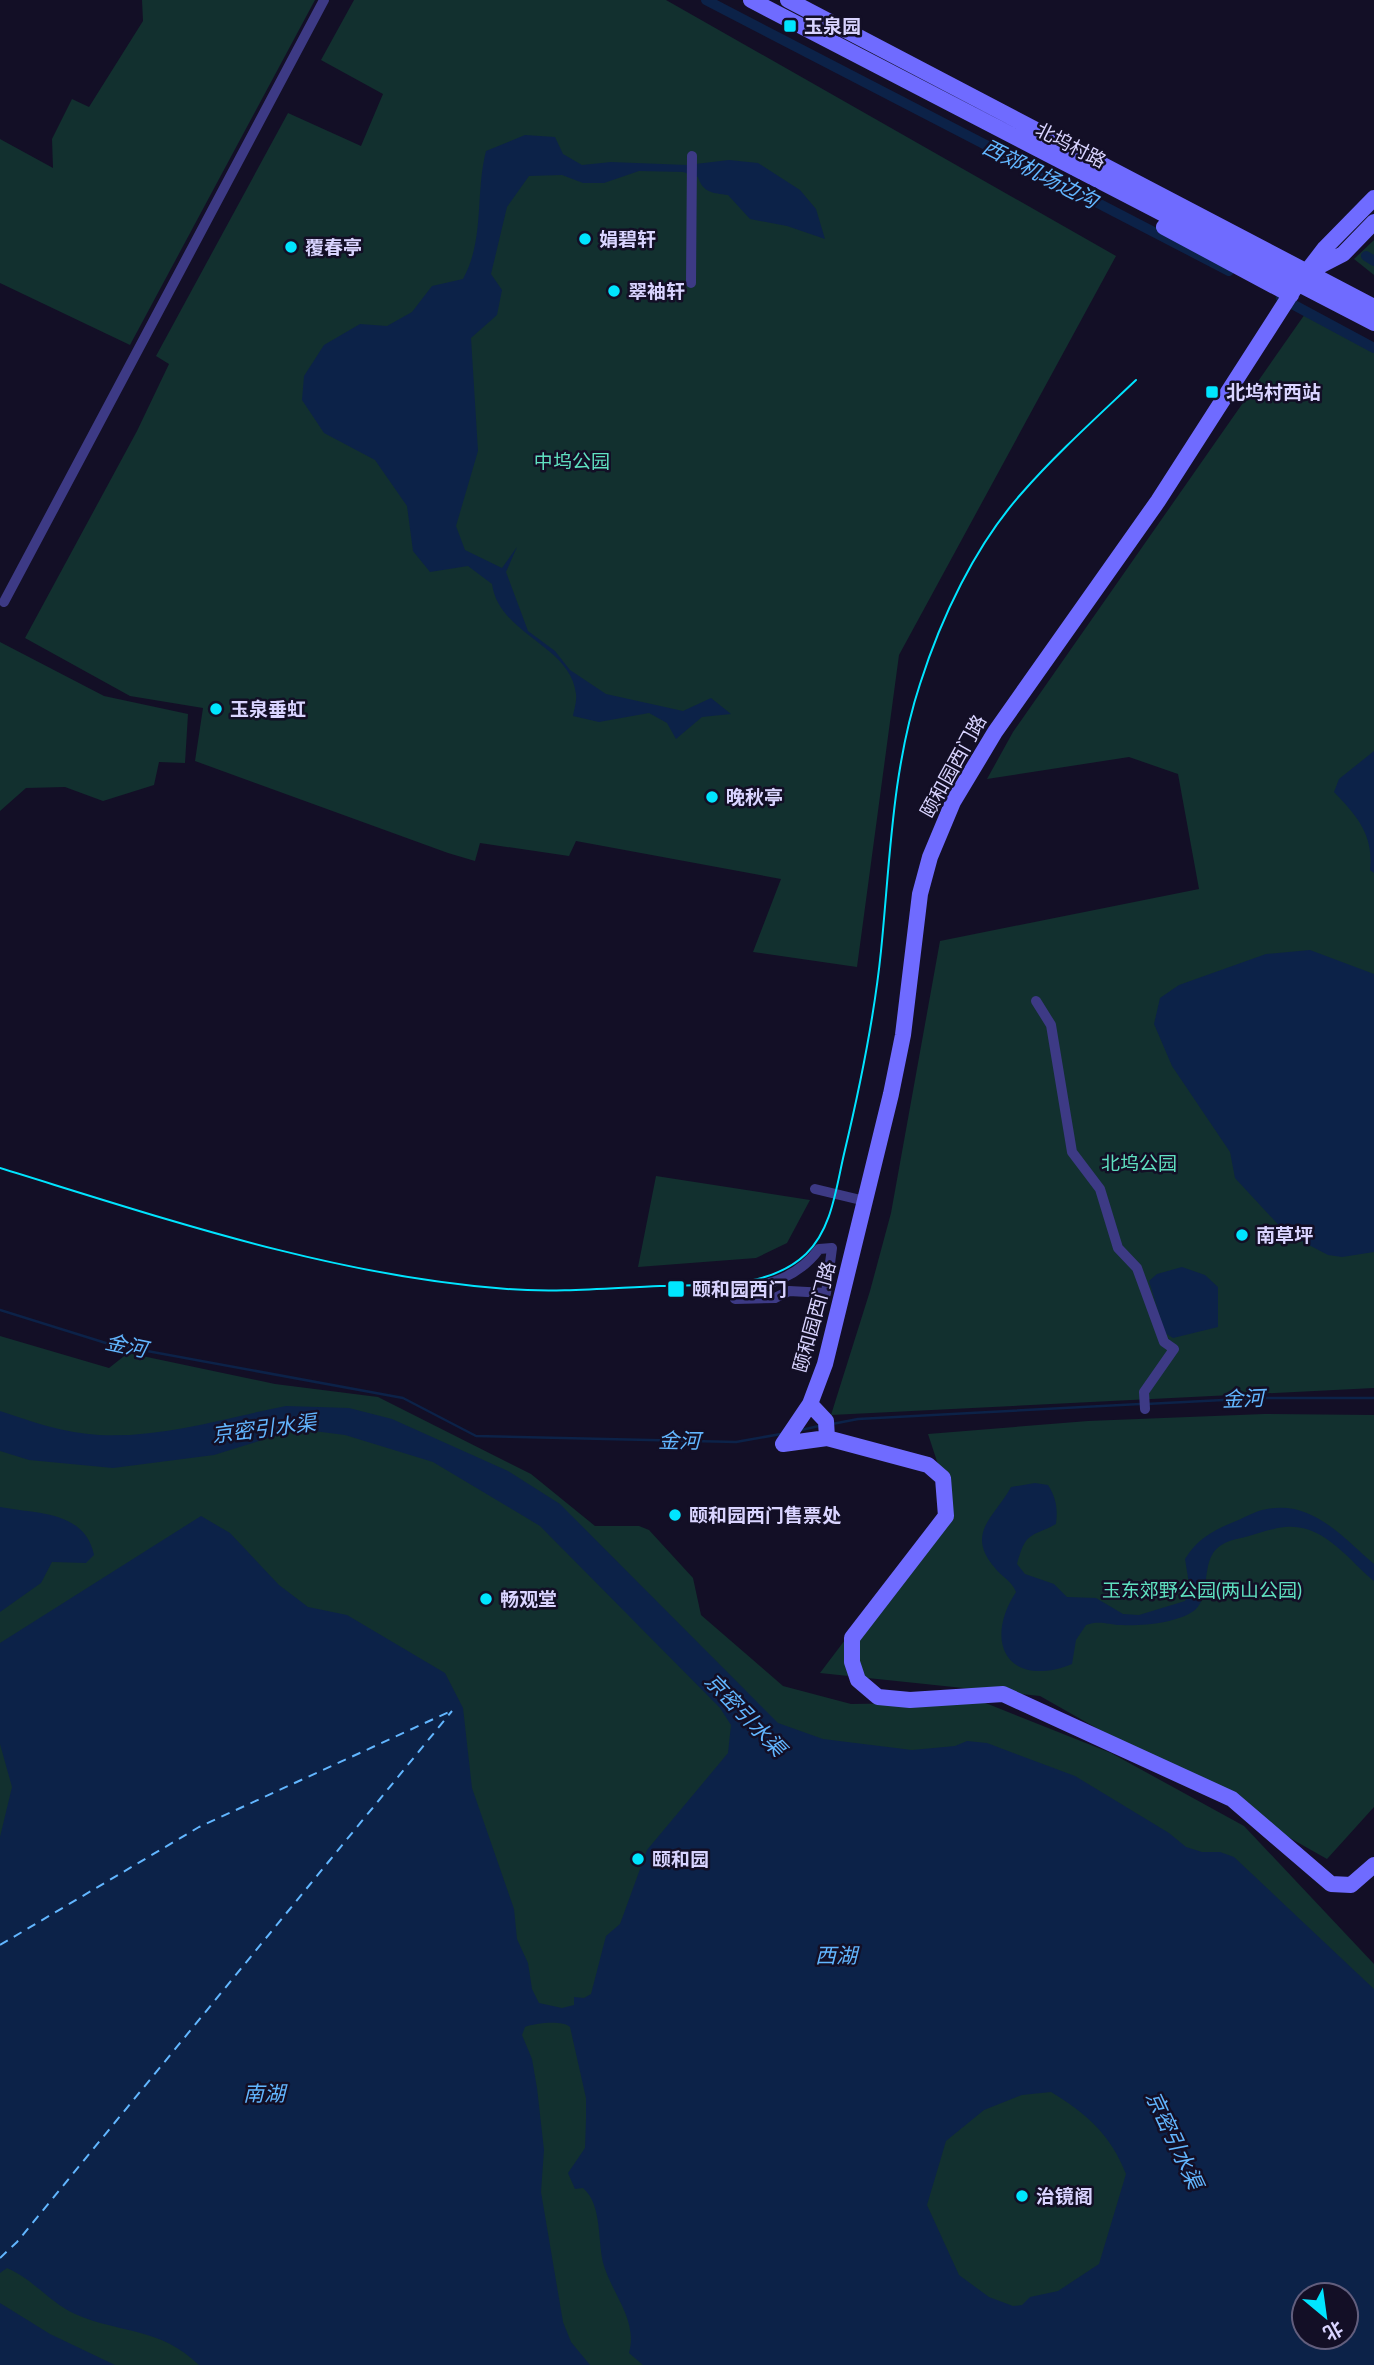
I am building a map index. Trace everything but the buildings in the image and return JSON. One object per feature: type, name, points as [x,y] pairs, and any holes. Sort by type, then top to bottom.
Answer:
[{"type":"street","points":[[4,602],[324,0]]},
{"type":"street","name":"北坞村路","points":[[751,0],[1299,283]]},
{"type":"street","name":"北坞村路","points":[[788,0],[1374,323]]},
{"type":"street","points":[[691,283],[692,156]]},
{"type":"street","name":"颐和园西门路","points":[[827,1429],[783,1444],[810,1404],[825,1364],[902,1035],[920,894],[930,858],[953,802],[995,732],[1151,512],[1299,283],[1325,248],[1374,198]]},
{"type":"street","name":"北坞村路","points":[[1144,205],[1156,223],[1299,283],[1374,307]]},
{"type":"street","points":[[1299,283],[1343,254],[1374,222]]},
{"type":"street","points":[[1036,1001],[1051,1025],[1072,1152],[1100,1189],[1118,1248],[1138,1268],[1164,1342],[1174,1349],[1144,1392],[1145,1405]]},
{"type":"street","points":[[815,1189],[865,1201]]},
{"type":"street","points":[[832,1248],[826,1293],[789,1291],[775,1298],[735,1299],[737,1288],[755,1287],[782,1278],[804,1266],[819,1249],[832,1248]]},
{"type":"street","points":[[810,1404],[827,1429],[928,1465],[943,1478],[946,1516],[852,1638],[852,1662],[858,1680],[878,1697],[910,1700],[1003,1694],[1232,1799],[1331,1884],[1351,1885],[1374,1865]]},
{"type":"green space","points":[[142,0],[315,0],[130,345],[0,283],[0,139],[53,168],[52,139],[72,99],[89,107],[143,21]]},
{"type":"green space","name":"中坞公园","points":[[354,0],[666,0],[1116,256],[899,655],[857,967],[753,952],[781,879],[576,841],[569,856],[480,843],[475,861],[448,853],[195,761],[203,708],[130,696],[25,638],[137,431],[169,364],[156,356],[288,113],[361,146],[383,94],[321,60]]},
{"type":"green space","points":[[1374,240],[1374,275],[1354,259]]},
{"type":"green space","name":"北坞公园","points":[[1305,314],[1374,353],[1374,1388],[831,1415],[891,1213],[940,941],[1199,889],[1178,774],[1129,757],[987,779],[1013,732]]},
{"type":"green space","points":[[0,642],[104,696],[188,714],[185,763],[159,762],[154,785],[103,801],[65,787],[26,788],[0,811]]},
{"type":"green space","points":[[656,1176],[810,1200],[787,1243],[756,1258],[638,1267]]},
{"type":"green space","name":"颐和园","points":[[0,1336],[109,1368],[128,1353],[275,1384],[378,1397],[531,1474],[595,1526],[639,1526],[649,1530],[693,1578],[701,1615],[783,1686],[851,1704],[983,1702],[1111,1753],[1244,1826],[1374,1964],[1374,2365],[0,2365]]},
{"type":"green space","name":"玉东郊野公园(两山公园)","points":[[1264,1414],[1374,1415],[1374,1807],[1327,1859],[1040,1696],[820,1673],[950,1501],[928,1434],[1088,1421]]},
{"type":"water","points":[[525,135],[555,137],[563,154],[582,165],[611,162],[687,165],[729,160],[758,163],[800,190],[816,209],[825,239],[787,226],[750,219],[728,195],[709,191],[698,177],[683,172],[639,171],[604,183],[583,183],[562,175],[529,176],[507,207],[491,274],[502,290],[497,315],[471,338],[478,451],[456,526],[465,550],[502,568],[517,547],[506,572],[528,631],[555,651],[570,670],[606,694],[683,711],[711,698],[731,714],[702,717],[676,739],[667,723],[649,713],[599,722],[573,716],[576,694],[571,677],[562,663],[507,616],[497,601],[492,584],[468,566],[430,572],[413,551],[407,506],[375,460],[324,433],[302,400],[304,376],[324,345],[360,324],[387,326],[412,312],[432,286],[463,279],[470,264],[477,232],[486,151]]},
{"type":"water","points":[[1374,751],[1374,873],[1370,870],[1369,846],[1362,827],[1334,792],[1339,779]]},
{"type":"water","points":[[1310,950],[1374,974],[1374,1252],[1342,1257],[1328,1255],[1286,1233],[1235,1178],[1230,1152],[1172,1066],[1154,1024],[1160,998],[1179,985],[1266,954]]},
{"type":"water","points":[[1182,1267],[1205,1275],[1218,1287],[1218,1327],[1173,1338],[1165,1333],[1149,1281],[1157,1274]]},
{"type":"water","name":"颐和园","points":[[286,1406],[349,1408],[392,1419],[508,1471],[560,1504],[778,1723],[823,1739],[912,1750],[955,1746],[967,1741],[987,1743],[1075,1776],[1169,1833],[1186,1847],[1234,1857],[1374,1989],[1374,2365],[643,2365],[629,2353],[630,2330],[604,2266],[594,2204],[583,2188],[575,2189],[568,2173],[585,2148],[586,2098],[570,2027],[555,2023],[525,2027],[522,2035],[532,2059],[537,2088],[544,2150],[541,2192],[563,2322],[571,2342],[590,2365],[199,2365],[170,2344],[155,2337],[75,2314],[7,2268],[0,2273],[0,1837],[12,1787],[0,1744],[0,1643],[201,1516],[230,1533],[279,1585],[308,1607],[347,1615],[445,1673],[463,1708],[472,1788],[514,1909],[517,1939],[528,1963],[532,1989],[539,2003],[562,2008],[574,2005],[574,1997],[584,1998],[591,1994],[606,1936],[620,1924],[647,1850],[728,1753],[731,1725],[720,1708],[540,1526],[433,1462],[345,1435],[298,1429],[214,1455],[113,1468],[29,1460],[0,1451],[0,1411],[36,1423],[99,1435],[146,1433]],"holes":[[[1051,2092],[1075,2108],[1105,2136],[1126,2174],[1099,2264],[1058,2291],[1030,2297],[1022,2305],[1013,2306],[989,2297],[959,2275],[927,2205],[946,2141],[984,2110],[1022,2095]]]},
{"type":"water","points":[[1035,1483],[1048,1485],[1051,1490],[1056,1503],[1056,1524],[1026,1541],[1017,1564],[1025,1574],[1054,1584],[1067,1597],[1096,1598],[1123,1614],[1139,1615],[1185,1601],[1190,1590],[1185,1559],[1195,1545],[1221,1528],[1267,1509],[1299,1510],[1326,1523],[1374,1564],[1374,1581],[1334,1545],[1312,1531],[1299,1527],[1272,1529],[1228,1542],[1215,1550],[1209,1561],[1202,1599],[1195,1610],[1170,1621],[1150,1624],[1086,1625],[1076,1640],[1072,1664],[1050,1670],[1032,1671],[1018,1666],[1008,1657],[1002,1644],[1006,1611],[1016,1592],[986,1556],[982,1535],[1011,1487]]},
{"type":"water","points":[[0,1507],[43,1513],[70,1522],[89,1540],[94,1555],[86,1563],[52,1562],[41,1583],[0,1612]]},
{"type":"water","points":[[0,2303],[50,2334],[115,2365],[0,2365]]},
{"type":"waterway","name":"西郊机场边沟","points":[[706,0],[1229,271]]},
{"type":"waterway","points":[[1366,256],[1374,261]]},
{"type":"waterway","name":"西郊机场边沟","points":[[1281,298],[1374,348]]},
{"type":"waterway","name":"金河","points":[[0,1310],[109,1344],[403,1398],[476,1436],[736,1442],[781,1434]]},
{"type":"waterway","name":"金河","points":[[1146,1404],[1262,1398],[1374,1398]]},
{"type":"waterway","name":"金河","points":[[832,1424],[858,1419],[1140,1404]]},
{"type":"waterway","name":"金河","points":[[801,1430],[819,1426]]},
{"type":"ferry route","points":[[0,1945],[199,1827],[451,1711]]},
{"type":"ferry route","points":[[0,2258],[17,2242],[452,1711]]},
{"type":"tram line","points":[[0,1168],[250,1243],[378,1272],[442,1282],[545,1291],[718,1284],[756,1279],[791,1266],[806,1254],[822,1233],[835,1194],[875,1002],[893,816],[903,749],[920,684],[938,634],[974,560],[1004,514],[1048,465],[1136,380]]},
{"type":"place","name":"玉泉园","points":[[790,26]]},
{"type":"place","name":"娟碧轩","points":[[585,239]]},
{"type":"place","name":"覆春亭","points":[[291,247]]},
{"type":"place","name":"翠袖轩","points":[[614,291]]},
{"type":"place","name":"北坞村西站","points":[[1212,392]]},
{"type":"place","name":"玉泉垂虹","points":[[216,709]]},
{"type":"place","name":"晚秋亭","points":[[712,797]]},
{"type":"place","name":"南草坪","points":[[1242,1235]]},
{"type":"place","name":"颐和园西门","points":[[676,1289]]},
{"type":"place","name":"颐和园西门售票处","points":[[675,1515]]},
{"type":"place","name":"畅观堂","points":[[486,1599]]},
{"type":"place","name":"颐和园","points":[[638,1859]]},
{"type":"place","name":"治镜阁","points":[[1022,2196]]},
{"type":"water label","name":"京密引水渠","points":[[264,1429]]},
{"type":"water label","name":"京密引水渠","points":[[745,1715]]},
{"type":"water label","name":"西湖","points":[[836,1956]]},
{"type":"water label","name":"南湖","points":[[264,2094]]},
{"type":"water label","name":"京密引水渠","points":[[1174,2140]]}]
